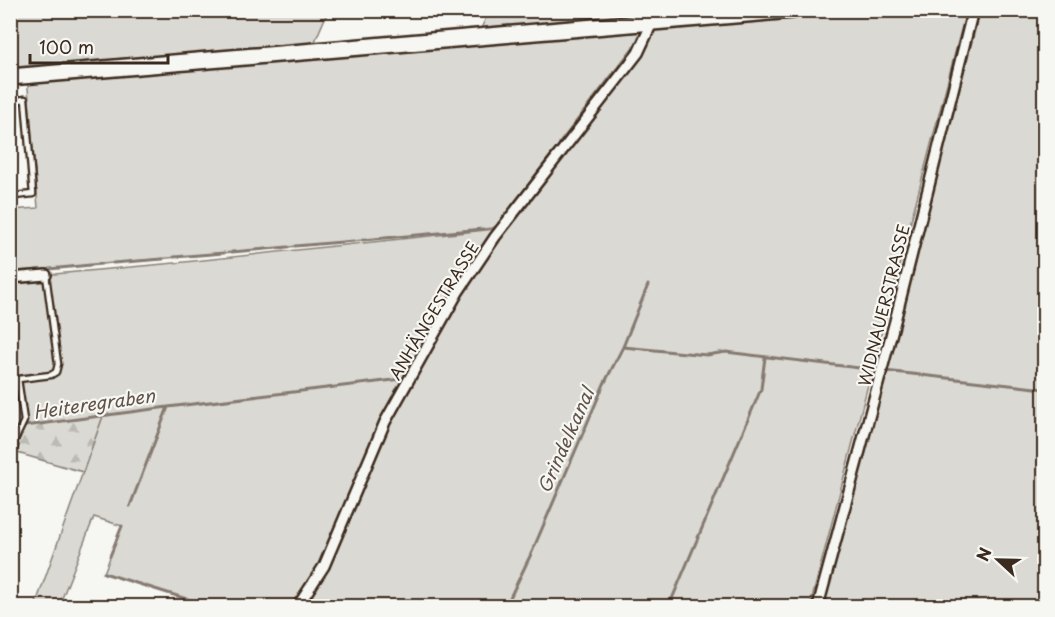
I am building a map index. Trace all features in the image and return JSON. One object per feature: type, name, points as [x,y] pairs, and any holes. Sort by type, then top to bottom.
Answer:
[{"type":"main road","points":[[10,77],[793,10]]},
{"type":"street","name":"WIDNAUERSTRASSE","points":[[818,606],[892,332],[973,10]]},
{"type":"street","name":"ANHÄNGESTRASSE","points":[[298,606],[324,566],[385,422],[458,292],[495,237],[638,53],[652,23]]},
{"type":"street","points":[[10,278],[46,275]]},
{"type":"lane","points":[[10,101],[25,99],[33,194],[14,196]]},
{"type":"lane","points":[[10,380],[51,375],[56,372],[58,364],[46,275]]},
{"type":"lane","points":[[10,466],[14,457],[12,443],[24,421],[18,379]]},
{"type":"green space","points":[[11,11],[328,11],[313,46],[11,76]]},
{"type":"green space","points":[[489,11],[738,11],[480,31]]},
{"type":"green space","points":[[889,11],[966,11],[810,606],[209,606],[104,573],[122,526],[94,517],[59,606],[35,606],[103,416],[14,427],[11,434],[11,278],[505,228],[590,116],[585,111],[494,228],[15,272],[11,210],[38,208],[27,76],[197,69],[631,30]]},
{"type":"green space","points":[[980,11],[1044,11],[1044,606],[823,606]]},
{"type":"green space","points":[[103,416],[83,472],[14,452],[11,446],[10,437],[14,427]]},
{"type":"waterway","points":[[560,143],[637,43]]},
{"type":"waterway","points":[[494,228],[553,153]]},
{"type":"waterway","points":[[363,240],[483,229]]},
{"type":"waterway","points":[[295,246],[354,241]]},
{"type":"waterway","points":[[232,252],[288,247]]},
{"type":"waterway","points":[[174,257],[224,253]]},
{"type":"waterway","points":[[113,263],[163,259]]},
{"type":"waterway","points":[[49,269],[101,264]]},
{"type":"waterway","points":[[12,272],[40,270]]},
{"type":"waterway","name":"Grindelkanal","points":[[506,606],[532,552],[604,384],[623,347],[648,285]]},
{"type":"waterway","points":[[623,347],[707,355],[726,352],[876,370]]},
{"type":"waterway","points":[[669,606],[761,389],[765,357]]},
{"type":"waterway","points":[[885,371],[1044,389]]},
{"type":"waterway","points":[[168,407],[402,379]]},
{"type":"waterway","name":"Heiteregraben","points":[[25,426],[168,407],[130,506]]},
{"type":"waterway","name":"Heiteregraben","points":[[10,428],[21,427]]},
{"type":"waterway","points":[[110,556],[122,526]]},
{"type":"waterway","points":[[104,573],[209,606]]}]
